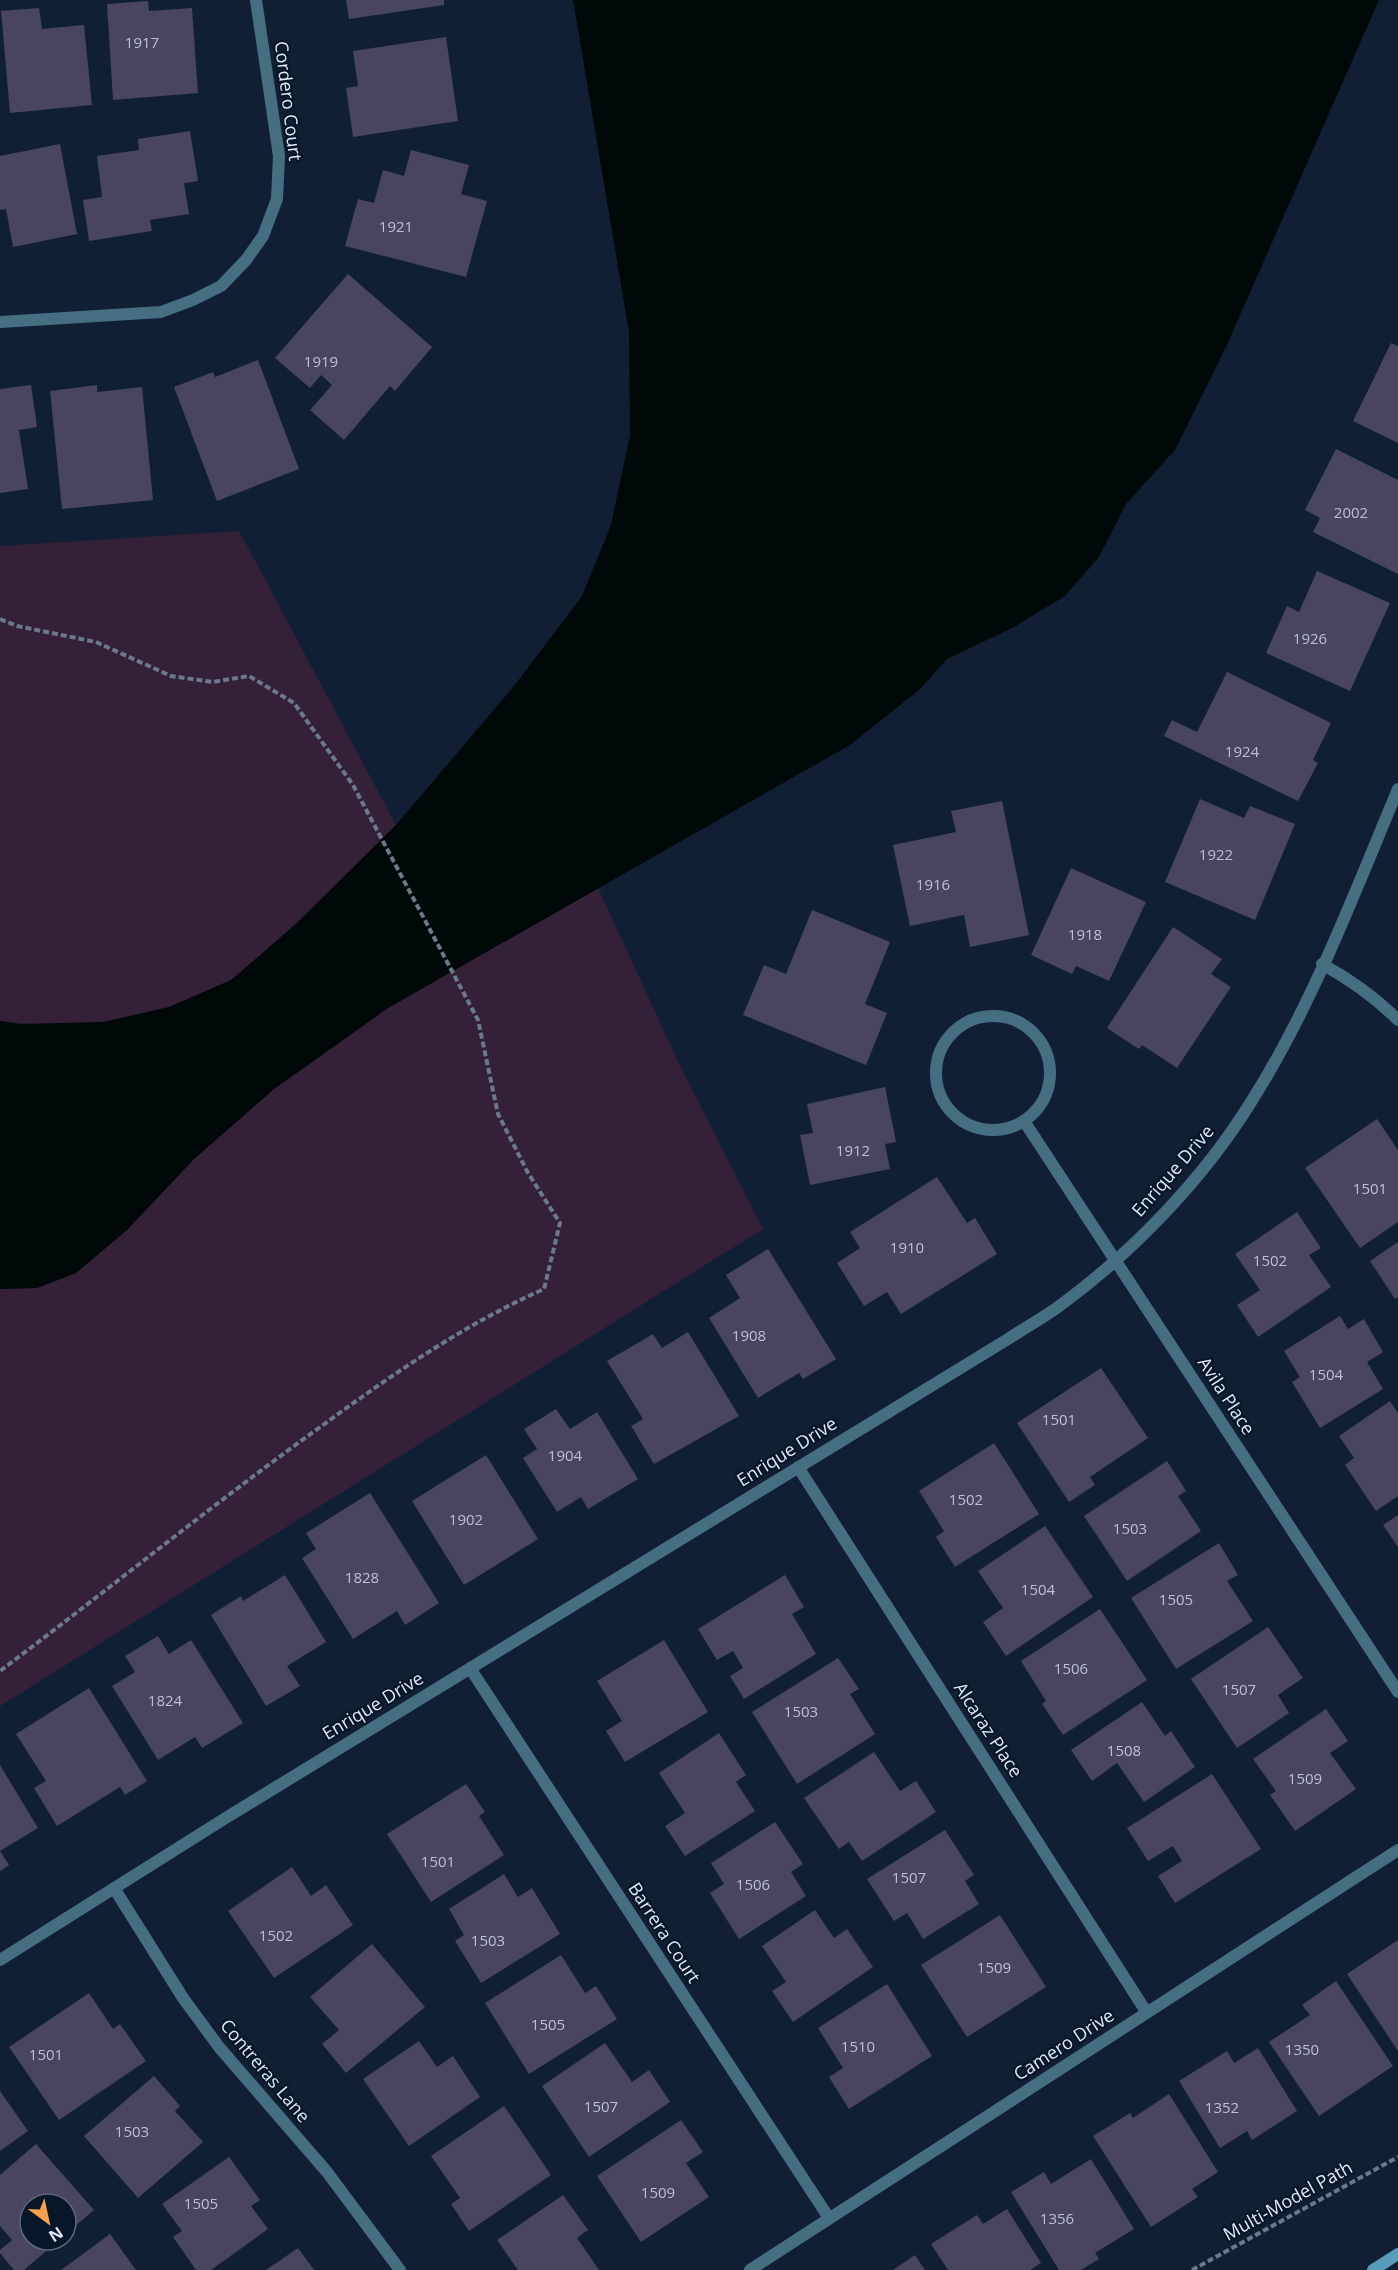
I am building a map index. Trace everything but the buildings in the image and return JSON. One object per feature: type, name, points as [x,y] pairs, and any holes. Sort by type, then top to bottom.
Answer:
[{"type":"main road","points":[[1373,2270],[1398,2254]]},
{"type":"street","name":"Cordero Court","points":[[0,322],[161,312],[221,286],[246,260],[263,236],[277,199],[279,156],[256,0]]},
{"type":"street","name":"Enrique Drive","points":[[0,1960],[1062,1304],[1164,1214],[1214,1155],[1251,1103],[1278,1055],[1322,964],[1398,789]]},
{"type":"street","points":[[1322,964],[1355,982],[1398,1020]]},
{"type":"street","points":[[996,1016],[1013,1019],[1029,1028],[1041,1041],[1048,1058],[1050,1076],[1047,1093],[1024,1121],[1006,1128],[986,1130],[968,1124],[952,1112],[941,1096],[936,1077],[938,1058],[946,1040],[960,1026],[978,1018],[996,1016]]},
{"type":"street","name":"Avila Place","points":[[1024,1121],[1398,1692]]},
{"type":"street","name":"Alcaraz Place","points":[[798,1467],[1147,2013]]},
{"type":"street","name":"Barrera Court","points":[[470,1668],[829,2218]]},
{"type":"street","name":"Camero Drive","points":[[750,2270],[1398,1850]]},
{"type":"street","name":"Contreras Lane","points":[[114,1888],[189,2006],[219,2047],[327,2172],[400,2270]]},
{"type":"path","points":[[0,619],[17,626],[96,642],[171,676],[213,682],[249,676],[294,703],[353,785],[478,1020],[498,1114],[528,1173],[560,1223],[544,1289],[500,1308],[371,1390],[278,1457],[0,1671]]},
{"type":"path","name":"Multi-Model Path","points":[[1192,2270],[1398,2157]]},
{"type":"shaded area","points":[[573,0],[1379,0],[1226,347],[1175,450],[1126,504],[1099,557],[1065,596],[1014,627],[947,659],[919,690],[850,745],[388,1008],[274,1089],[194,1159],[127,1230],[76,1273],[37,1288],[0,1289],[0,1021],[20,1024],[103,1022],[169,1007],[231,980],[295,925],[396,825],[514,686],[582,596],[611,525],[630,435],[629,332]]},
{"type":"shaded area","points":[[239,531],[396,825],[245,970],[230,981],[204,994],[148,1013],[88,1023],[58,1025],[0,1021],[0,546]]},
{"type":"shaded area","points":[[598,888],[681,1068],[763,1229],[0,1706],[0,1289],[37,1288],[76,1273],[127,1230],[194,1159],[274,1089],[388,1008]]}]
